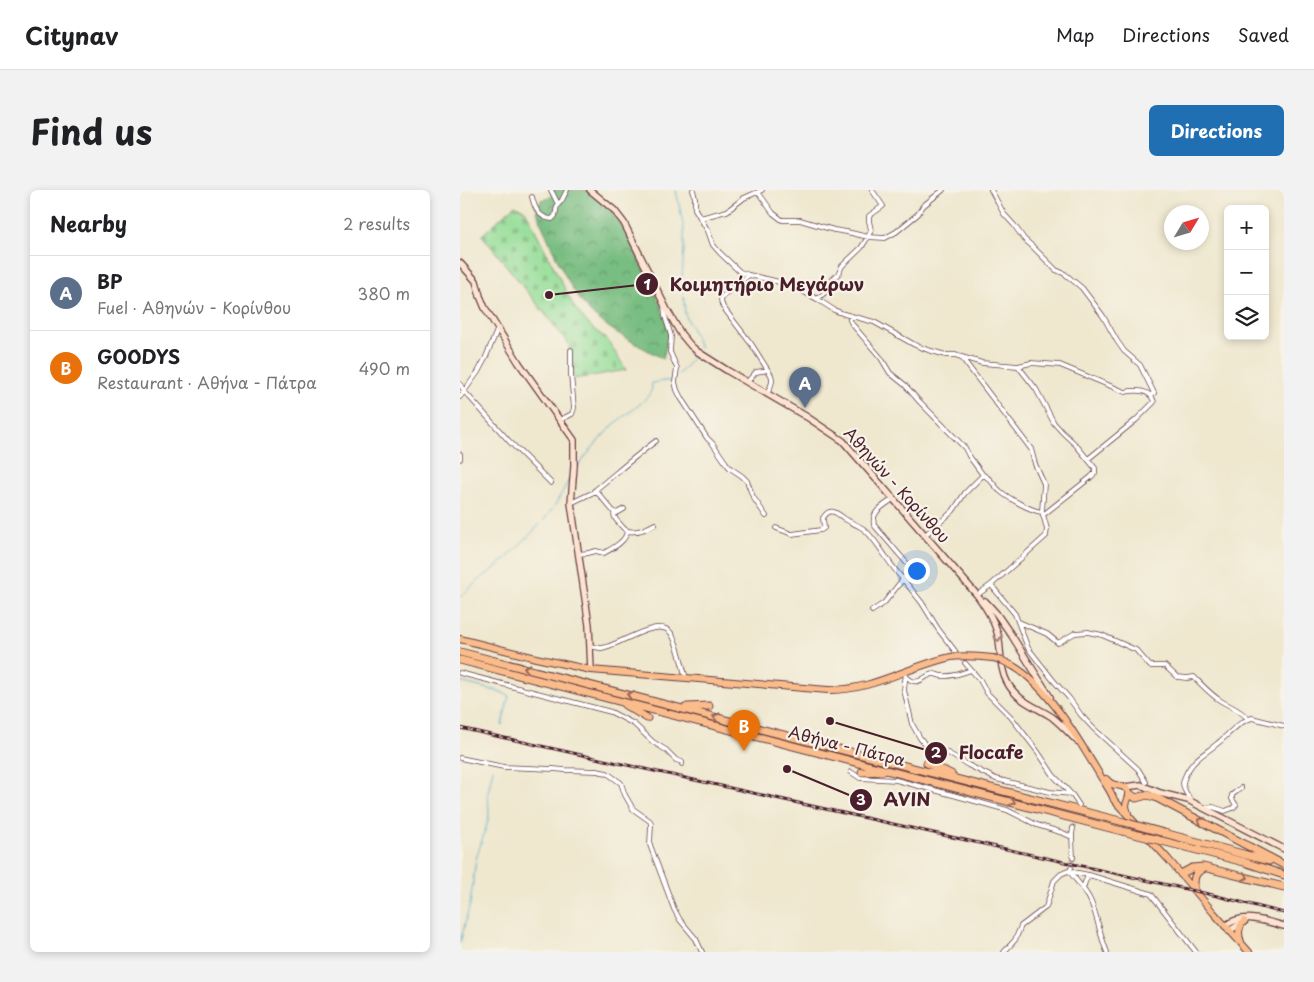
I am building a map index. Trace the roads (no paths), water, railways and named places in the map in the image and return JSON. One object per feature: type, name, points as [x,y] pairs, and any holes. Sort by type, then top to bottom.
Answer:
[{"type":"highway","name":"Αθήνα - Πάτρα","points":[[460,652],[1124,822],[1284,866]]},
{"type":"highway","name":"Αθήνα - Πάτρα","points":[[460,660],[1122,830],[1244,862],[1284,875]]},
{"type":"highway","points":[[618,701],[647,718]]},
{"type":"highway","points":[[677,707],[709,706]]},
{"type":"highway","points":[[926,763],[967,782]]},
{"type":"highway","points":[[862,772],[890,771]]},
{"type":"highway","points":[[1129,796],[1136,798],[1147,795],[1155,797],[1284,866]]},
{"type":"highway","points":[[1181,874],[1192,868],[1206,868],[1284,887]]},
{"type":"highway","points":[[1194,890],[1195,875],[1200,870],[1206,868]]},
{"type":"main road","name":"Αθηνών - Κορίνθου","points":[[590,190],[614,210],[624,223],[663,302],[681,334],[691,346],[709,360],[807,417],[843,441],[986,607],[996,628],[1003,670],[1011,688],[1022,700],[1058,722],[1081,744]]},
{"type":"main road","points":[[460,263],[476,281],[482,302],[529,378],[574,440],[574,475],[571,503],[587,616],[591,670]]},
{"type":"main road","name":"Αθηνών - Κορίνθου","points":[[977,595],[996,613],[1012,636],[1094,764],[1113,795],[1114,800],[1249,952]]},
{"type":"main road","name":"Αθηνών - Κορίνθου","points":[[460,639],[591,670],[794,688],[838,690],[856,688],[906,674],[953,657],[966,659],[978,657],[993,658],[1003,661],[1026,674],[1037,684],[1062,716]]},
{"type":"main road","name":"Αθηνών - Κορίνθου","points":[[1094,764],[1110,783],[1127,789],[1129,796]]},
{"type":"main road","points":[[1128,814],[1126,807],[1131,788],[1136,785]]},
{"type":"main road","points":[[1113,795],[1114,790],[1122,787],[1144,786],[1160,793],[1191,801],[1284,849]]},
{"type":"main road","points":[[1118,803],[1124,803],[1129,796]]},
{"type":"main road","points":[[1227,929],[1246,920],[1258,920],[1284,926]]},
{"type":"main road","points":[[1242,945],[1239,933],[1240,926],[1246,920]]},
{"type":"street","points":[[551,190],[558,204]]},
{"type":"street","points":[[532,197],[534,206],[539,214],[546,219],[552,219],[555,216],[556,206],[567,190]]},
{"type":"street","points":[[693,190],[695,209],[713,245],[736,269],[749,275],[791,286],[834,310],[874,322],[923,348],[942,354],[979,363],[1018,366],[1031,363],[1060,365],[1125,392],[1136,390],[1151,395],[1154,402],[1136,420],[1088,459]]},
{"type":"street","points":[[817,299],[828,290],[832,279],[839,273],[842,266],[861,248],[868,237],[871,230],[868,219],[883,206],[872,190]]},
{"type":"street","points":[[700,218],[727,211],[744,198],[760,191],[773,212],[782,220],[802,221],[830,230],[868,237],[887,238],[918,214],[923,206],[942,190]]},
{"type":"street","points":[[991,190],[1004,214],[1014,224],[1024,240],[1056,270],[1076,282],[1099,310],[1124,351],[1140,365],[1154,393],[1151,395]]},
{"type":"street","points":[[749,275],[725,294],[721,302],[752,345],[773,379],[766,394]]},
{"type":"street","points":[[663,302],[671,336],[670,352],[677,368],[675,382],[677,390],[707,438],[726,463],[747,481],[753,496],[766,516]]},
{"type":"street","points":[[850,316],[852,324],[881,358],[890,373],[905,385],[965,448],[983,475],[1007,496],[1043,513]]},
{"type":"street","points":[[460,397],[478,372],[498,328]]},
{"type":"street","points":[[560,420],[572,414],[574,408],[571,350]]},
{"type":"street","points":[[962,358],[1032,452],[1044,484],[1043,513],[1047,529],[1046,536],[977,595]]},
{"type":"street","points":[[1018,366],[1036,389],[1054,423],[1076,444],[1095,468],[1093,475],[1043,513]]},
{"type":"street","points":[[747,382],[756,372],[768,370]]},
{"type":"street","points":[[460,384],[464,391],[551,483]]},
{"type":"street","points":[[571,503],[594,491],[656,441]]},
{"type":"street","points":[[460,454],[460,459]]},
{"type":"street","points":[[925,535],[953,511],[968,489],[983,475]]},
{"type":"street","points":[[594,491],[598,492],[614,512],[615,518],[627,530],[647,528],[655,524]]},
{"type":"street","points":[[872,611],[884,603],[910,571],[910,567],[876,528],[874,522],[876,512],[894,499]]},
{"type":"street","points":[[614,512],[617,513],[624,509]]},
{"type":"street","points":[[776,528],[792,534],[818,531],[824,528],[823,518],[825,514],[831,512],[838,513],[848,521],[859,525],[867,532],[919,598],[938,629],[955,651]]},
{"type":"street","points":[[578,554],[596,550],[604,553],[621,542],[627,535],[627,530]]},
{"type":"street","points":[[991,585],[1012,610],[1019,622],[1028,648],[1053,680],[1089,724],[1138,769],[1146,782]]},
{"type":"street","points":[[1019,622],[1047,634],[1058,643],[1075,633],[1088,632],[1107,636],[1136,650],[1150,666],[1165,666],[1177,677],[1194,677],[1209,692],[1242,713],[1248,719]]},
{"type":"street","points":[[590,646],[597,648],[606,647],[649,629],[668,630],[673,637],[686,678]]},
{"type":"street","points":[[966,659],[971,670],[980,680],[987,693],[1011,717],[1054,776],[1079,805]]},
{"type":"street","points":[[906,674],[911,680],[919,681],[934,674],[945,676],[971,670]]},
{"type":"street","points":[[460,673],[611,712],[634,724],[653,742],[666,750],[676,760],[682,762],[682,764]]},
{"type":"street","points":[[906,674],[904,690],[912,724],[927,747],[948,753],[996,779],[1050,792],[1071,794]]},
{"type":"street","points":[[1191,801],[1183,784],[1192,764],[1248,719],[1257,719],[1284,726]]},
{"type":"street","points":[[460,758],[504,767],[602,772],[619,780],[633,809],[651,824],[650,845],[674,909],[680,920],[696,939],[702,952]]},
{"type":"street","points":[[851,772],[860,778],[896,780],[1007,810],[1037,825],[1072,837]]},
{"type":"street","points":[[1204,808],[1213,807],[1225,811],[1233,808],[1236,805],[1232,794],[1241,788]]},
{"type":"street","points":[[1073,828],[1073,858]]},
{"type":"street","points":[[1071,870],[1089,897],[1107,952]]},
{"type":"street","points":[[1004,952],[1015,940],[1021,926],[1046,908],[1053,885],[1059,876],[1071,870],[1151,894],[1196,952]]},
{"type":"street","points":[[1083,889],[1084,882],[1089,875]]},
{"type":"waterway","points":[[676,190],[684,229],[682,278],[685,314],[699,348]]},
{"type":"waterway","points":[[678,374],[695,354]]},
{"type":"waterway","points":[[577,468],[607,431],[649,395],[652,383],[669,381],[673,378]]},
{"type":"waterway","points":[[460,597],[507,558],[543,521],[554,507],[571,476]]},
{"type":"waterway","points":[[460,682],[501,692],[509,696],[502,725]]},
{"type":"waterway","points":[[460,943],[470,904],[476,859],[489,814],[488,793],[493,769]]},
{"type":"tunnel","points":[[1073,828],[1078,809]]},
{"type":"tunnel","points":[[1071,868],[1073,858]]},
{"type":"railway","points":[[460,728],[1213,895],[1284,913]]},
{"type":"place","name":"Κοιμητήριο Μεγάρων","points":[[549,295]]},
{"type":"place","name":"BP","points":[[805,408]]},
{"type":"place","name":"Flocafe","points":[[830,721]]},
{"type":"place","name":"GOODYS","points":[[744,751]]},
{"type":"place","name":"AVIN","points":[[787,769]]}]
